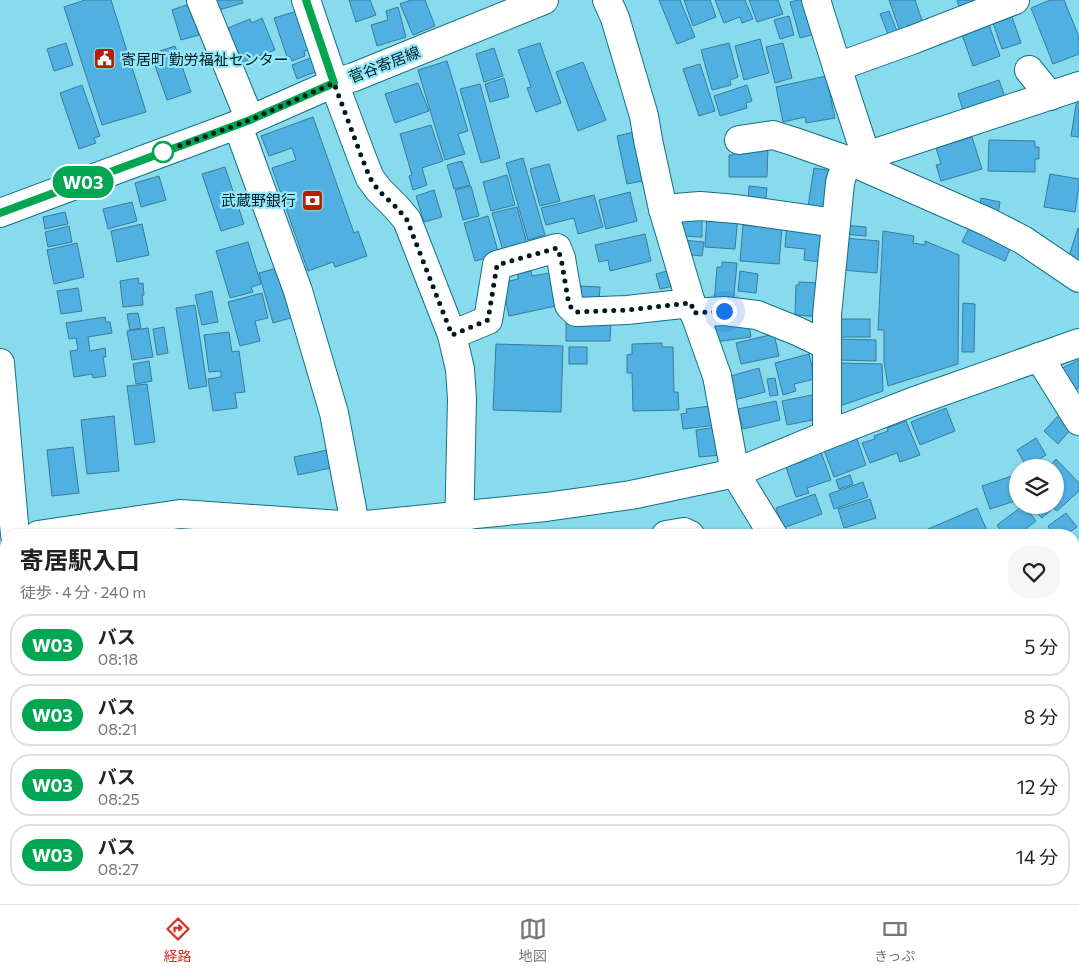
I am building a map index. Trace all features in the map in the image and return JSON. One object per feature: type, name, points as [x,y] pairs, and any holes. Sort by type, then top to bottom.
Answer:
[{"type":"street","points":[[201,0],[244,122],[242,137],[298,291],[334,413],[357,529]]},
{"type":"street","points":[[306,0],[334,83],[370,178],[378,190],[407,220],[452,335],[460,369],[462,399],[459,526]]},
{"type":"street","points":[[607,0],[615,18],[644,116],[663,209],[693,308],[717,376],[735,474],[769,529]]},
{"type":"street","points":[[816,0],[836,67],[859,159]]},
{"type":"street","points":[[836,67],[1016,0]]},
{"type":"street","name":"菅谷寄居線","points":[[0,213],[244,122],[334,83],[354,77],[536,1]]},
{"type":"street","points":[[1028,70],[1050,96]]},
{"type":"street","points":[[827,435],[827,315],[840,182],[843,170],[859,159],[1079,86]]},
{"type":"street","points":[[739,140],[772,135],[859,159],[1023,240],[1079,278]]},
{"type":"street","points":[[663,209],[700,206],[836,223]]},
{"type":"street","points":[[452,335],[488,320],[497,265],[557,248],[561,258],[569,305],[576,312],[693,308],[757,315],[797,330],[826,345]]},
{"type":"street","points":[[398,529],[459,526],[546,507],[631,495],[735,474],[912,402],[1079,343]]},
{"type":"street","points":[[1039,358],[1079,421]]},
{"type":"street","points":[[0,363],[14,529]]},
{"type":"street","points":[[79,529],[180,514],[336,529]]},
{"type":"building","name":"寄居町 勤労福祉センター","points":[[85,0],[111,0],[146,112],[102,125],[64,7]]},
{"type":"building","points":[[208,0],[242,0],[243,3],[212,12]]},
{"type":"building","points":[[349,0],[370,0],[376,15],[356,22]]},
{"type":"building","points":[[411,0],[425,0],[435,26],[413,35],[400,4]]},
{"type":"building","points":[[659,0],[680,0],[695,37],[677,44]]},
{"type":"building","points":[[684,0],[710,0],[716,17],[693,26]]},
{"type":"building","points":[[715,0],[745,0],[753,19],[742,23],[740,17],[724,23]]},
{"type":"building","points":[[749,0],[778,0],[783,14],[757,22]]},
{"type":"building","points":[[806,0],[819,33],[800,38],[790,2]]},
{"type":"building","points":[[889,0],[915,0],[925,29],[902,37]]},
{"type":"building","points":[[957,0],[989,0],[961,14]]},
{"type":"building","points":[[1050,0],[1064,0],[1079,37],[1079,54],[1053,64],[1031,8]]},
{"type":"building","points":[[189,4],[199,35],[181,40],[172,10]]},
{"type":"building","points":[[398,7],[406,37],[377,46],[371,25],[388,20],[386,11]]},
{"type":"building","points":[[297,11],[310,50],[304,51],[305,56],[292,61],[290,56],[287,57],[274,18]]},
{"type":"building","points":[[889,11],[901,41],[892,44],[880,14]]},
{"type":"building","points":[[1011,14],[1021,43],[1002,49],[992,20]]},
{"type":"building","points":[[789,16],[794,35],[780,39],[774,20]]},
{"type":"building","points":[[262,18],[275,50],[237,64],[223,30],[250,19],[252,23]]},
{"type":"building","points":[[987,19],[1000,56],[973,66],[960,29]]},
{"type":"building","points":[[760,39],[769,73],[744,80],[735,46]]},
{"type":"building","points":[[66,43],[73,65],[54,71],[47,49]]},
{"type":"building","points":[[540,43],[561,103],[536,112],[527,88],[531,87],[518,50]]},
{"type":"building","points":[[729,43],[738,77],[730,80],[731,85],[712,90],[701,50]]},
{"type":"building","points":[[783,43],[792,78],[775,83],[766,47]]},
{"type":"building","points":[[175,46],[191,92],[167,100],[151,54]]},
{"type":"building","points":[[494,48],[503,76],[484,82],[476,54]]},
{"type":"building","points":[[313,57],[318,71],[297,79],[292,65]]},
{"type":"building","points":[[447,61],[468,131],[458,134],[465,154],[445,160],[418,70]]},
{"type":"building","points":[[583,62],[606,120],[578,131],[556,72]]},
{"type":"building","points":[[700,64],[715,111],[699,116],[683,69]]},
{"type":"building","points":[[826,76],[835,118],[806,123],[805,117],[783,122],[776,87]]},
{"type":"building","points":[[504,78],[509,97],[490,102],[485,84]]},
{"type":"building","points":[[999,80],[1006,100],[964,113],[958,94]]},
{"type":"building","points":[[418,83],[429,111],[395,123],[385,94]]},
{"type":"building","points":[[480,84],[500,158],[481,163],[460,89]]},
{"type":"building","points":[[82,85],[100,136],[94,138],[96,143],[79,149],[60,93]]},
{"type":"building","points":[[747,85],[752,101],[746,103],[747,108],[720,116],[714,96]]},
{"type":"building","points":[[1077,99],[1079,99],[1079,137],[1071,136]]},
{"type":"building","name":"武蔵野銀行","points":[[313,117],[354,233],[358,231],[367,256],[335,267],[333,262],[308,271],[272,168],[296,160],[292,148],[269,156],[261,136]]},
{"type":"building","points":[[431,125],[443,161],[422,168],[427,185],[413,190],[409,176],[412,175],[400,134]]},
{"type":"building","points":[[639,131],[648,180],[627,184],[617,136]]},
{"type":"building","points":[[972,137],[982,169],[941,181],[936,165],[941,164],[936,148]]},
{"type":"building","points":[[989,140],[1035,141],[1035,147],[1039,147],[1039,159],[1035,159],[1035,172],[988,171]]},
{"type":"building","points":[[733,146],[768,147],[767,177],[729,177],[729,155],[733,155]]},
{"type":"building","points":[[523,158],[545,235],[528,240],[506,163]]},
{"type":"building","points":[[462,161],[470,185],[454,189],[447,165]]},
{"type":"building","points":[[549,164],[560,201],[540,206],[530,169]]},
{"type":"building","points":[[225,167],[244,224],[221,231],[202,174]]},
{"type":"building","points":[[814,168],[834,171],[827,216],[807,213]]},
{"type":"building","points":[[1050,174],[1079,179],[1075,212],[1044,207]]},
{"type":"building","points":[[507,175],[515,205],[491,211],[483,182]]},
{"type":"building","points":[[159,176],[166,200],[141,207],[135,183]]},
{"type":"building","points":[[471,186],[479,216],[463,220],[455,190]]},
{"type":"building","points":[[749,186],[767,188],[765,207],[748,205]]},
{"type":"building","points":[[434,190],[442,217],[424,222],[416,196]]},
{"type":"building","points":[[630,192],[637,221],[606,229],[599,200]]},
{"type":"building","points":[[594,195],[603,227],[578,234],[574,218],[546,225],[541,208]]},
{"type":"building","points":[[981,198],[1000,202],[998,215],[979,212]]},
{"type":"building","points":[[132,202],[137,221],[108,229],[103,209]]},
{"type":"building","points":[[517,207],[528,247],[504,254],[492,213]]},
{"type":"building","points":[[65,212],[68,224],[45,229],[43,217]]},
{"type":"building","points":[[702,213],[702,237],[678,236],[678,217]]},
{"type":"building","points":[[707,214],[738,215],[735,249],[705,247]]},
{"type":"building","points":[[488,216],[499,255],[475,261],[464,223]]},
{"type":"building","points":[[787,222],[825,225],[821,262],[804,260],[805,249],[785,247]]},
{"type":"building","points":[[142,224],[149,255],[117,262],[111,231]]},
{"type":"building","points":[[971,224],[1013,242],[1005,261],[962,242]]},
{"type":"building","points":[[743,225],[782,228],[779,264],[740,261]]},
{"type":"building","points":[[844,225],[866,227],[866,236],[843,234]]},
{"type":"building","points":[[69,226],[72,242],[48,247],[45,232]]},
{"type":"building","points":[[1079,228],[1079,262],[1068,259]]},
{"type":"building","points":[[883,231],[914,236],[913,243],[925,245],[925,241],[959,255],[958,364],[888,386],[884,362],[884,330],[878,330]]},
{"type":"building","points":[[645,234],[651,261],[610,271],[608,260],[599,262],[595,245]]},
{"type":"building","points":[[844,238],[879,241],[877,273],[842,270]]},
{"type":"building","points":[[682,240],[704,242],[702,256],[681,254]]},
{"type":"building","points":[[248,242],[261,284],[251,287],[253,292],[230,298],[216,251]]},
{"type":"building","points":[[77,243],[84,277],[54,284],[47,250]]},
{"type":"building","points":[[722,262],[737,263],[733,306],[714,304],[717,267],[722,267]]},
{"type":"building","points":[[284,266],[298,316],[273,323],[259,273]]},
{"type":"building","points":[[671,270],[674,286],[660,289],[656,274]]},
{"type":"building","points":[[531,271],[532,276],[550,273],[556,306],[509,316],[502,283],[518,279],[518,274]]},
{"type":"building","points":[[740,271],[758,274],[756,293],[738,291]]},
{"type":"building","points":[[138,278],[139,284],[143,283],[143,305],[123,307],[120,281]]},
{"type":"building","points":[[799,282],[823,283],[821,317],[795,315],[796,285],[799,285]]},
{"type":"building","points":[[578,286],[600,287],[599,302],[577,301]]},
{"type":"building","points":[[78,288],[82,311],[61,314],[57,291]]},
{"type":"building","points":[[212,291],[218,322],[202,325],[195,295]]},
{"type":"building","points":[[262,293],[268,318],[255,321],[260,341],[240,346],[228,302]]},
{"type":"building","points":[[963,303],[975,304],[974,352],[962,352]]},
{"type":"building","points":[[195,305],[207,386],[189,389],[176,308]]},
{"type":"building","points":[[138,313],[141,328],[130,330],[127,314]]},
{"type":"building","points":[[105,317],[106,322],[110,322],[112,333],[88,337],[90,351],[105,348],[106,357],[103,357],[106,376],[93,378],[92,374],[74,377],[70,351],[78,350],[76,338],[69,339],[66,323]]},
{"type":"building","points":[[840,319],[870,319],[870,337],[840,337]]},
{"type":"building","points":[[566,320],[611,321],[610,341],[566,341]]},
{"type":"building","points":[[712,322],[749,324],[751,337],[715,342]]},
{"type":"building","points":[[164,327],[168,353],[157,355],[153,329]]},
{"type":"building","points":[[148,328],[153,357],[132,360],[127,331]]},
{"type":"building","points":[[229,332],[232,352],[239,351],[245,392],[235,393],[237,408],[213,411],[208,379],[221,377],[221,371],[209,372],[204,335]]},
{"type":"building","points":[[774,334],[779,356],[741,364],[736,343]]},
{"type":"building","points":[[837,339],[876,340],[876,361],[836,360]]},
{"type":"building","points":[[662,343],[662,347],[673,347],[674,392],[678,392],[679,410],[633,411],[632,373],[627,373],[627,355],[632,354],[632,344]]},
{"type":"building","points":[[496,344],[563,346],[561,412],[493,410]]},
{"type":"building","points":[[569,347],[587,347],[587,364],[569,364]]},
{"type":"building","points":[[809,354],[815,379],[794,384],[796,391],[783,395],[775,363]]},
{"type":"building","points":[[1079,360],[1079,388],[1069,393],[1058,370]]},
{"type":"building","points":[[149,361],[152,381],[136,384],[133,364]]},
{"type":"building","points":[[838,363],[882,364],[883,391],[840,406]]},
{"type":"building","points":[[759,368],[765,392],[734,400],[727,377]]},
{"type":"building","points":[[775,378],[778,395],[770,396],[767,379]]},
{"type":"building","points":[[147,384],[155,442],[135,445],[127,386]]},
{"type":"building","points":[[817,394],[817,419],[787,425],[782,401]]},
{"type":"building","points":[[776,401],[780,420],[743,429],[738,409]]},
{"type":"building","points":[[711,406],[717,425],[683,429],[681,414],[687,413],[686,409]]},
{"type":"building","points":[[946,408],[955,431],[920,445],[911,422]]},
{"type":"building","points":[[1059,415],[1072,428],[1058,444],[1044,431]]},
{"type":"building","points":[[114,416],[119,471],[87,474],[81,420]]},
{"type":"building","points":[[906,421],[920,455],[900,462],[897,453],[870,463],[862,443],[875,439],[874,436],[888,431],[887,428]]},
{"type":"building","points":[[717,427],[721,455],[699,457],[696,430]]},
{"type":"building","points":[[1036,438],[1046,455],[1040,459],[1022,459],[1017,450]]},
{"type":"building","points":[[857,439],[866,465],[834,477],[824,450]]},
{"type":"building","points":[[73,447],[79,493],[52,496],[47,450]]},
{"type":"building","points":[[332,449],[336,467],[298,475],[294,457]]},
{"type":"building","points":[[821,452],[831,480],[807,488],[809,493],[796,497],[786,467],[807,460],[806,457]]},
{"type":"building","points":[[1064,467],[1079,483],[1079,491],[1064,505]]},
{"type":"building","points":[[850,475],[853,484],[839,489],[836,480]]},
{"type":"building","points":[[1009,477],[1009,503],[990,509],[982,486]]},
{"type":"building","points":[[863,482],[868,497],[834,509],[829,494]]},
{"type":"building","points":[[815,494],[822,514],[783,528],[776,508]]},
{"type":"building","points":[[870,499],[876,518],[844,528],[838,509]]},
{"type":"building","points":[[977,508],[986,529],[928,529]]},
{"type":"building","points":[[1066,513],[1077,527],[1074,529],[1050,529],[1048,526]]},
{"type":"building","points":[[1012,514],[1031,514],[1036,521],[1026,529],[1000,529],[997,525]]},
{"type":"building","points":[[1038,514],[1046,514],[1042,518]]},
{"type":"bus line","name":"W03","points":[[0,213],[250,120],[334,83],[306,0]]},
{"type":"place","name":"寄居町 勤労福祉センター","points":[[105,59]]},
{"type":"place","name":"武蔵野銀行","points":[[312,200]]},
{"type":"route","points":[[163,152],[250,120],[334,83],[370,178],[378,190],[407,220],[452,335],[488,320],[497,265],[557,248],[561,258],[569,305],[576,312],[627,310],[691,303],[694,313],[724,311]]}]
